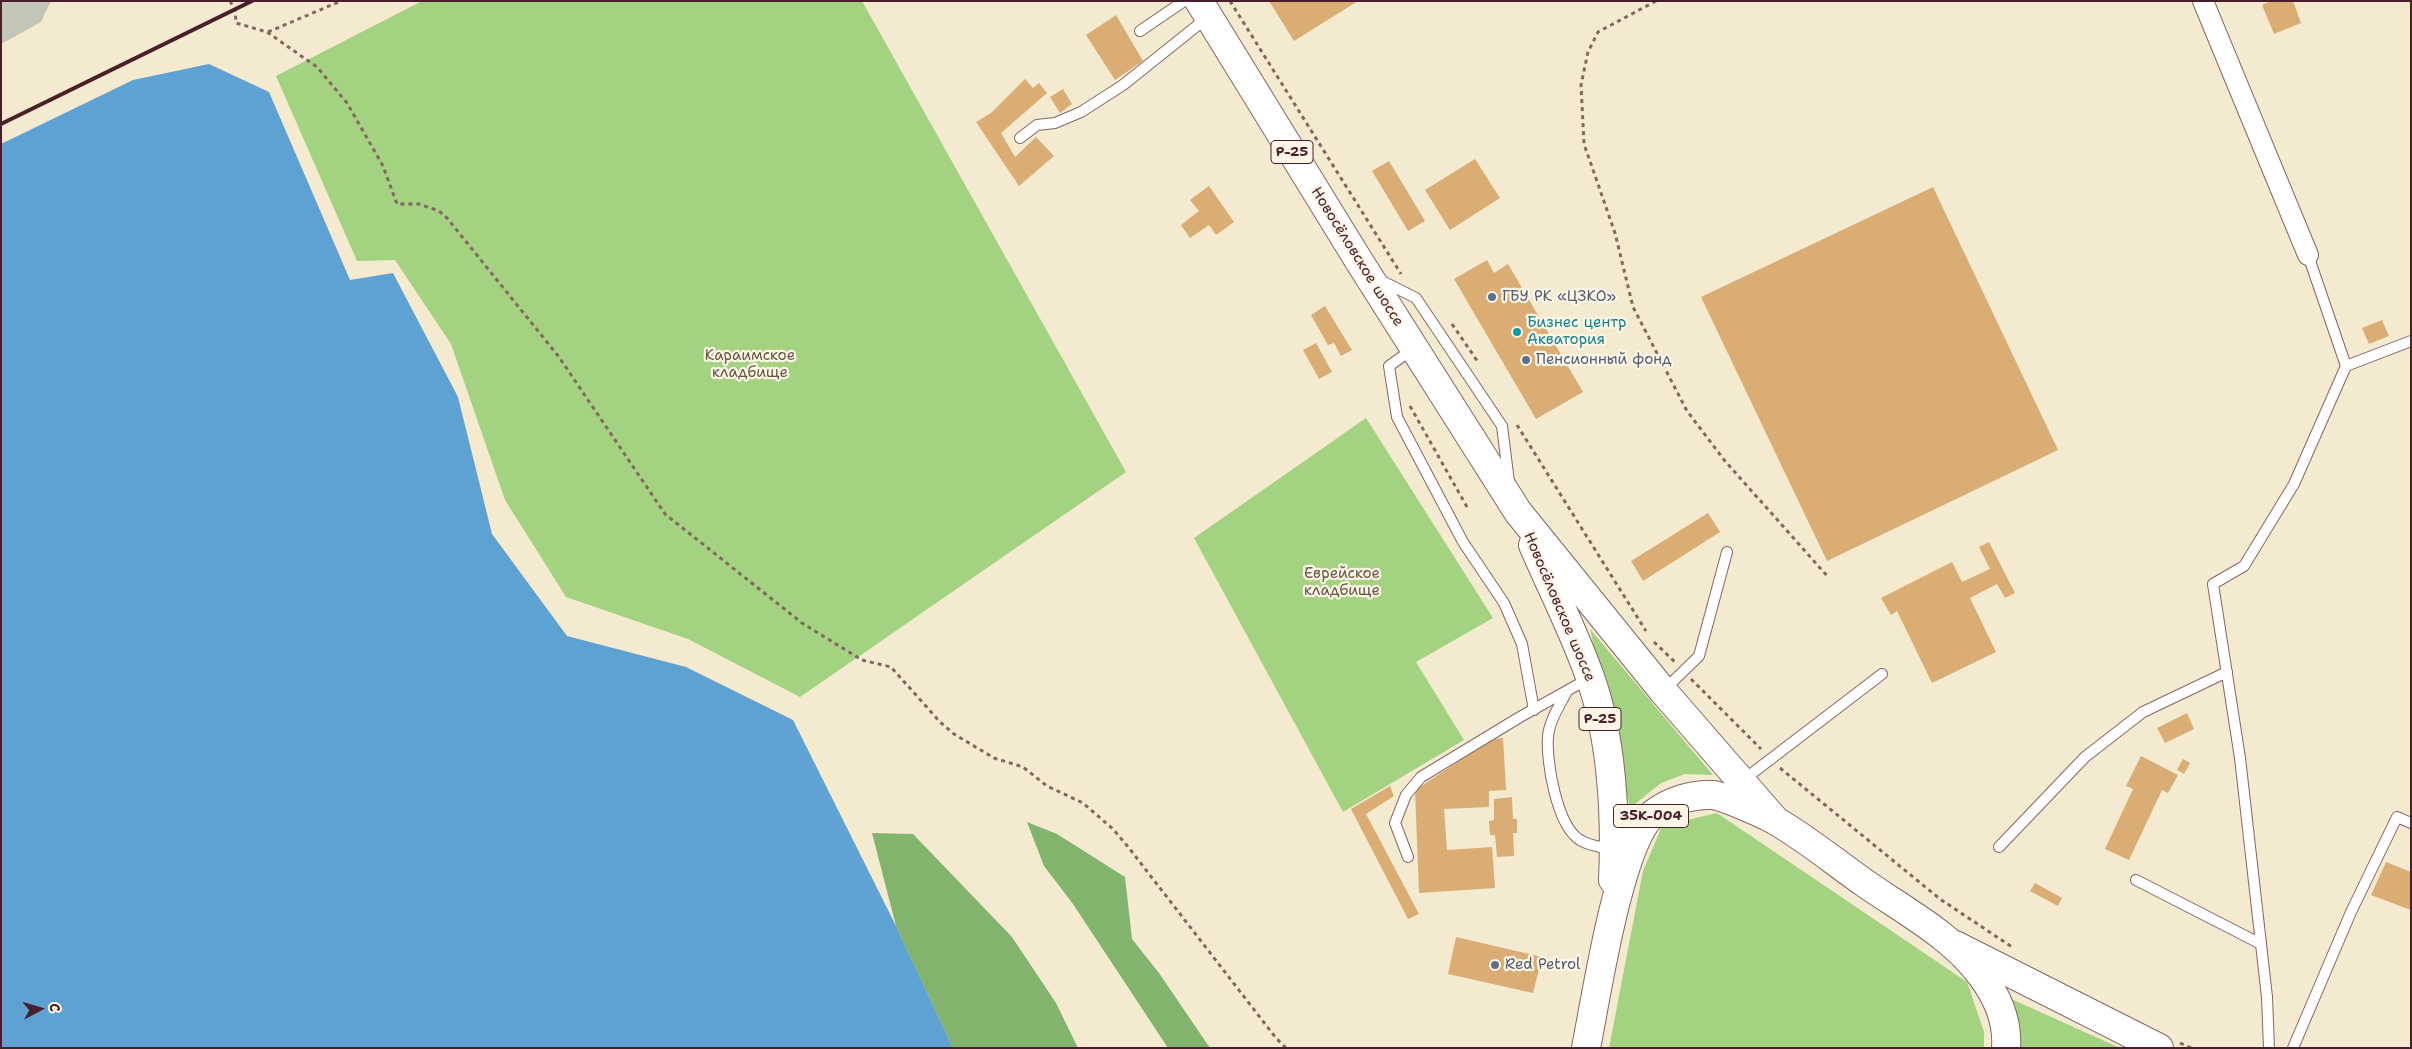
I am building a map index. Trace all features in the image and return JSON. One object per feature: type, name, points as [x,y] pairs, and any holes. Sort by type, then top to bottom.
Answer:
[{"type":"main road","name":"Новосёловское шоссе","points":[[1206,7],[1224,43],[1515,507],[1663,692],[1775,820]]},
{"type":"main road","name":"Новосёловское шоссе","points":[[1515,507],[1590,678],[1605,737],[1612,795],[1614,850],[1608,942]]},
{"type":"main road","name":"35К-004","points":[[1586,1048],[1624,867],[1639,832],[1652,815],[1670,803],[1685,798],[1715,795],[1775,820],[1949,942],[1981,974],[2000,1007],[2007,1034],[2006,1048]]},
{"type":"main road","points":[[1949,942],[2166,1044]]},
{"type":"street","points":[[2203,1],[2308,254]]},
{"type":"lane","points":[[1140,31],[1184,1]]},
{"type":"lane","points":[[1020,138],[1037,125],[1055,122],[1081,112],[1123,85],[1206,7]]},
{"type":"lane","points":[[2269,1048],[2267,997],[2240,758],[2213,584],[2244,566],[2294,484],[2346,366],[2308,254]]},
{"type":"lane","points":[[1366,272],[1416,298],[1502,426],[1515,507]]},
{"type":"lane","points":[[2346,366],[2411,341]]},
{"type":"lane","points":[[1414,348],[1389,366],[1397,417],[1463,542],[1504,603],[1522,644],[1534,710]]},
{"type":"lane","points":[[1663,692],[1699,656],[1728,552]]},
{"type":"lane","points":[[1999,847],[2085,757],[2143,712],[2227,672]]},
{"type":"lane","points":[[1742,781],[1882,674]]},
{"type":"lane","points":[[1408,857],[1395,823],[1406,795],[1421,777],[1590,678]]},
{"type":"lane","points":[[1567,691],[1548,736],[1550,769],[1556,801],[1564,820],[1579,840],[1614,850]]},
{"type":"lane","points":[[2293,1048],[2351,912],[2397,817],[2411,823]]},
{"type":"lane","points":[[2136,880],[2261,944]]},
{"type":"path","points":[[230,1],[235,10],[236,23],[267,32],[317,67],[347,103],[382,166],[397,204],[419,204],[448,218],[559,358],[665,514],[802,623],[862,660],[891,667],[940,722],[954,734],[994,758],[1023,767],[1047,786],[1083,803],[1089,808],[1113,829],[1129,848],[1276,1038],[1286,1048]]},
{"type":"path","points":[[267,32],[341,1]]},
{"type":"path","points":[[1230,1],[1400,274],[1406,280]]},
{"type":"path","points":[[1656,1],[1598,32],[1588,52],[1581,86],[1584,144],[1615,233],[1633,307],[1686,411],[1725,461],[1829,578]]},
{"type":"path","points":[[1451,323],[1457,329],[1482,369]]},
{"type":"path","points":[[1407,399],[1467,507]]},
{"type":"path","points":[[1514,419],[1649,636],[1790,779],[1940,899],[2013,947]]},
{"type":"path","points":[[2166,1044],[2191,1048]]},
{"type":"shaded area","points":[[1,1],[51,1],[41,22],[1,44]]},
{"type":"green space","name":"Караимское кладбище","points":[[422,1],[862,1],[1126,472],[800,697],[688,639],[566,597],[505,500],[451,344],[395,260],[357,261],[276,76]]},
{"type":"green space","name":"Еврейское кладбище","points":[[1366,418],[1493,618],[1416,662],[1464,740],[1343,812],[1194,538]]},
{"type":"green space","points":[[1590,629],[1713,775],[1685,774],[1661,783],[1630,808]]},
{"type":"green space","points":[[1717,813],[1967,982],[1984,1032],[1984,1048],[1609,1048],[1643,871],[1662,826]]},
{"type":"green space","points":[[1027,822],[1057,834],[1125,877],[1132,939],[1159,973],[1210,1048],[1168,1048],[1073,904],[1044,866]]},
{"type":"green space","points":[[872,833],[913,834],[1012,937],[1056,1003],[1078,1048],[953,1048],[896,926]]},
{"type":"green space","points":[[2007,997],[2120,1048],[2018,1048],[2020,1038]]},
{"type":"water","points":[[209,64],[269,92],[350,280],[393,273],[458,397],[492,534],[567,636],[686,667],[793,720],[896,926],[953,1048],[1,1048],[1,144],[133,80]]},
{"type":"building","points":[[1269,1],[1358,1],[1294,41]]},
{"type":"building","points":[[2271,1],[2293,1],[2301,23],[2274,34],[2262,5]]},
{"type":"building","points":[[1116,15],[1143,61],[1115,80],[1086,35]]},
{"type":"building","points":[[1025,79],[1033,88],[1039,83],[1047,93],[1001,133],[1015,157],[1036,137],[1054,156],[1019,186],[976,122],[991,113]]},
{"type":"building","points":[[1063,89],[1072,104],[1060,113],[1050,97]]},
{"type":"building","points":[[1475,159],[1500,198],[1450,230],[1425,190]]},
{"type":"building","points":[[1389,161],[1425,221],[1408,231],[1372,171]]},
{"type":"building","points":[[1209,186],[1234,222],[1216,235],[1209,225],[1190,238],[1181,225],[1199,211],[1190,200]]},
{"type":"building","points":[[1933,187],[2058,450],[1827,561],[1701,297]]},
{"type":"building","name":"Бизнес центр Акватория","points":[[1487,260],[1494,273],[1508,264],[1583,392],[1536,419],[1454,279]]},
{"type":"building","points":[[1325,306],[1352,350],[1341,356],[1334,343],[1328,345],[1311,315]]},
{"type":"building","points":[[2382,320],[2389,336],[2369,344],[2362,328]]},
{"type":"building","points":[[1316,343],[1332,372],[1319,379],[1303,350]]},
{"type":"building","points":[[1708,513],[1720,532],[1643,581],[1631,561]]},
{"type":"building","points":[[1989,542],[2015,593],[2005,598],[1997,584],[1970,598],[1996,652],[1932,683],[1897,611],[1891,615],[1881,598],[1952,562],[1962,582],[1990,569],[1979,547]]},
{"type":"building","points":[[2187,713],[2194,729],[2165,743],[2157,728]]},
{"type":"building","points":[[1503,738],[1506,790],[1489,791],[1489,807],[1444,809],[1447,850],[1492,847],[1495,888],[1419,893],[1415,790],[1493,739]]},
{"type":"building","points":[[2141,756],[2178,775],[2168,793],[2162,790],[2129,860],[2105,849],[2133,789],[2126,786]]},
{"type":"building","points":[[2183,759],[2190,763],[2184,774],[2177,770]]},
{"type":"building","points":[[1390,786],[1394,796],[1366,814],[1419,914],[1408,919],[1351,809]]},
{"type":"building","points":[[1512,797],[1513,819],[1517,819],[1517,833],[1513,833],[1514,856],[1497,857],[1495,835],[1490,835],[1489,821],[1494,820],[1494,799]]},
{"type":"building","points":[[2386,862],[2411,872],[2411,910],[2371,895]]},
{"type":"building","points":[[2035,883],[2062,898],[2058,906],[2030,891]]},
{"type":"building","name":"Red Petrol","points":[[1456,937],[1542,957],[1533,993],[1448,974]]},
{"type":"railway","points":[[1,124],[252,1]]},
{"type":"place","name":"ГБУ РК «ЦЗКО»","points":[[1492,297]]},
{"type":"place","name":"Бизнес центр Акватория","points":[[1517,332]]},
{"type":"place","name":"Пенсионный фонд","points":[[1526,360]]},
{"type":"place","name":"Red Petrol","points":[[1495,965]]}]
